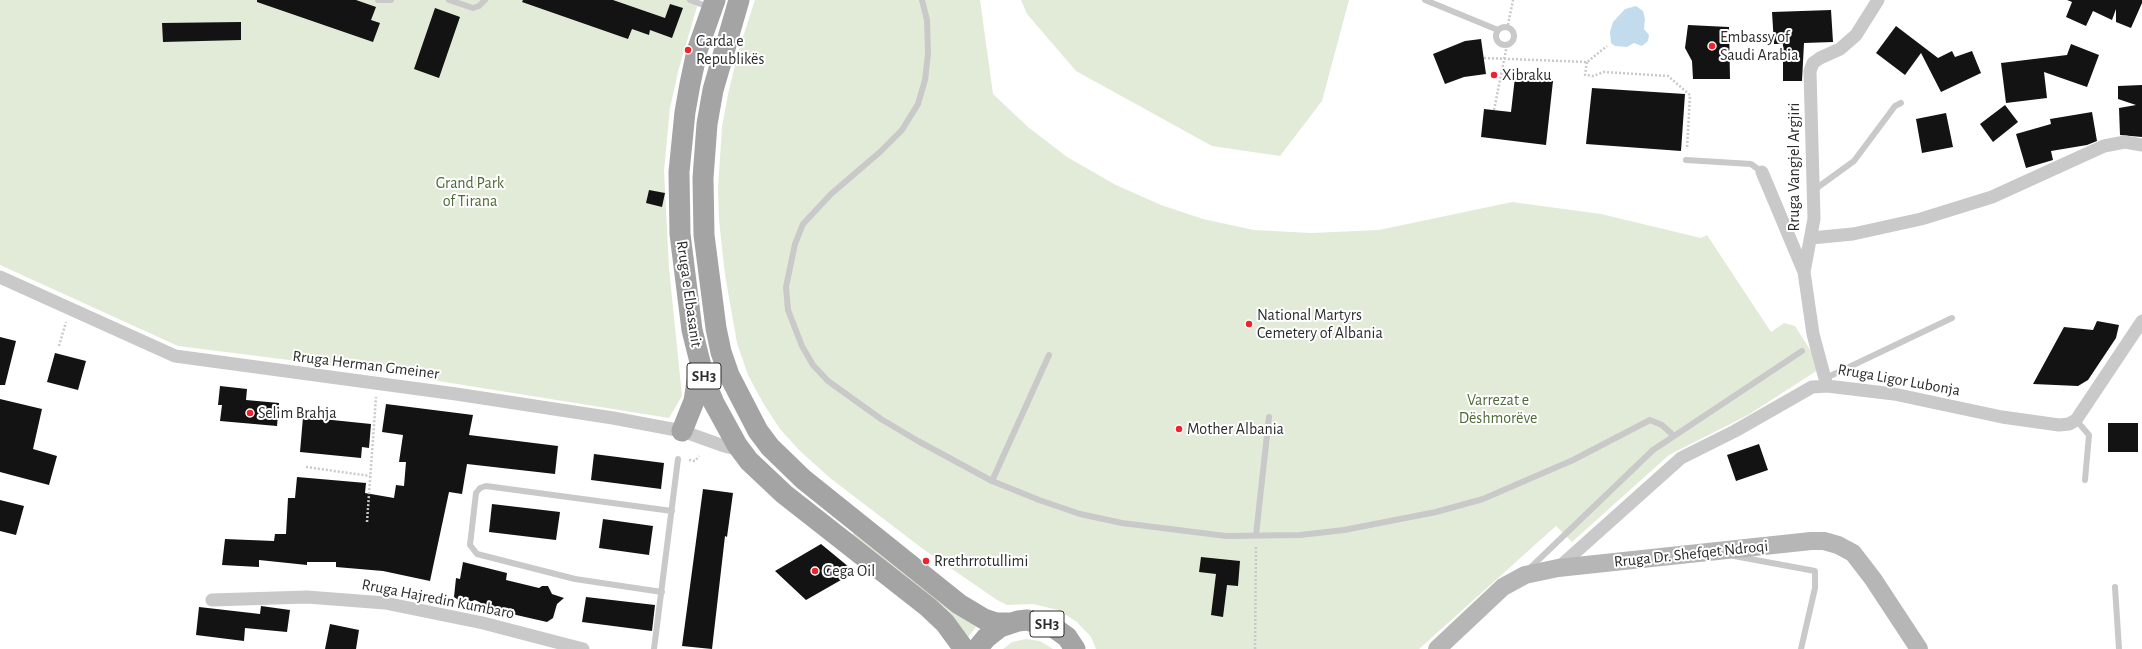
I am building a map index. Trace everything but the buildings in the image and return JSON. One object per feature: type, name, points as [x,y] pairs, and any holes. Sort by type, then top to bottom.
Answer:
[{"type":"main road","name":"Rruga e Elbasanit","points":[[739,0],[712,90],[707,124],[703,178],[704,235],[716,328],[728,375],[758,431],[770,447],[803,479],[959,604],[984,619],[996,623],[1009,623]]},
{"type":"main road","name":"Rruga e Elbasanit","points":[[714,4],[698,51],[690,84],[685,112],[679,172],[680,234],[692,330],[700,364],[714,403],[741,450],[759,471],[784,494],[928,607],[945,623],[964,649]]},
{"type":"main road","points":[[682,431],[694,401],[700,364]]},
{"type":"main road","name":"Rruga Dr. Shefqet Ndroqi","points":[[1437,649],[1503,587],[1525,575],[1558,568],[1812,541],[1824,541],[1838,544],[1852,553],[1873,579],[1919,649]]},
{"type":"main road","name":"SH3","points":[[977,649],[993,631],[1009,623],[1027,620],[1044,623],[1061,632],[1075,649]]},
{"type":"street","name":"Rruga Vangjel Argjiri","points":[[1826,382],[1813,334],[1804,272],[1812,238],[1814,219],[1810,71],[1817,60],[1840,49],[1856,35],[1878,0]]},
{"type":"street","points":[[1812,238],[1853,234],[1935,215],[1992,197],[2104,146],[2126,142],[2142,145]]},
{"type":"street","points":[[1762,172],[1804,272]]},
{"type":"street","name":"Rruga Herman Gmeiner","points":[[0,276],[176,356],[613,418],[682,431],[724,446],[741,450]]},
{"type":"street","points":[[2076,420],[2142,320]]},
{"type":"street","name":"Rruga Ligor Lubonja","points":[[1558,568],[1681,458],[1736,431],[1795,396],[1826,382],[2024,420],[2060,425],[2069,424],[2076,420]]},
{"type":"street","name":"Rruga Hajredin Kumbaro","points":[[212,600],[307,597],[385,603],[483,623],[583,649]]},
{"type":"lane","points":[[378,0],[391,0]]},
{"type":"lane","points":[[449,0],[473,8],[479,6],[485,0]]},
{"type":"lane","points":[[690,0],[714,4]]},
{"type":"lane","points":[[922,0],[927,20],[928,54],[925,80],[918,104],[902,130],[880,152],[831,194],[803,224],[795,244],[789,266],[786,287],[788,310],[802,346],[813,365],[828,381],[881,419],[992,481],[1053,505],[1080,514],[1122,523],[1218,535],[1300,535],[1344,530],[1436,512],[1483,499],[1574,460],[1650,420],[1662,425],[1674,436]]},
{"type":"lane","points":[[1425,0],[1498,30]]},
{"type":"lane","points":[[1502,26],[1507,26],[1514,32],[1515,37],[1512,42],[1507,45],[1498,42],[1496,36],[1498,30],[1502,26]]},
{"type":"lane","points":[[1814,190],[1854,161],[1895,106],[1901,103]]},
{"type":"lane","points":[[1686,160],[1751,164],[1762,172]]},
{"type":"lane","points":[[1826,382],[1952,318]]},
{"type":"lane","points":[[1525,575],[1536,561],[1653,450],[1802,351]]},
{"type":"lane","points":[[992,481],[1049,355]]},
{"type":"lane","points":[[1256,535],[1269,417]]},
{"type":"lane","points":[[2076,420],[2089,435],[2085,480]]},
{"type":"lane","points":[[654,649],[678,459]]},
{"type":"lane","points":[[662,592],[575,579],[477,554],[470,545],[476,493],[480,488],[486,486],[672,511]]},
{"type":"lane","points":[[1713,552],[1815,571],[1815,588],[1801,649]]},
{"type":"lane","points":[[2115,588],[2119,649]]},
{"type":"path","points":[[1507,26],[1513,0]]},
{"type":"path","points":[[1494,110],[1507,45]]},
{"type":"path","points":[[1484,58],[1504,60],[1587,62],[1608,46]]},
{"type":"path","points":[[1587,62],[1585,75],[1593,76],[1604,72],[1668,76],[1690,95],[1686,160]]},
{"type":"path","points":[[59,346],[71,309]]},
{"type":"path","points":[[367,522],[377,384]]},
{"type":"path","points":[[695,461],[699,456]]},
{"type":"path","points":[[306,467],[370,476]]},
{"type":"path","points":[[1255,649],[1257,604],[1256,535]]},
{"type":"green space","name":"Grand Park of Tirana","points":[[0,0],[699,0],[679,68],[670,108],[664,171],[669,268],[682,396],[669,418],[376,371],[178,346],[0,265]]},
{"type":"green space","name":"National Martyrs Cemetery of Albania","points":[[755,0],[980,0],[993,94],[1028,127],[1067,157],[1116,185],[1161,205],[1203,219],[1254,230],[1311,233],[1379,230],[1512,202],[1601,214],[1701,238],[1707,235],[1771,332],[1784,323],[1795,326],[1816,359],[1818,370],[1748,415],[1669,455],[1572,542],[1556,526],[1419,649],[1096,649],[1091,637],[1077,622],[1058,610],[1033,604],[1007,605],[997,600],[923,549],[830,478],[799,450],[780,429],[763,403],[748,375],[737,343],[725,275],[719,220],[718,188],[722,127],[728,94],[739,49]]},
{"type":"green space","points":[[1021,0],[1349,0],[1322,101],[1280,156],[1212,146],[1076,71],[1027,14]]},
{"type":"green space","points":[[855,532],[976,627],[968,637],[851,535]]},
{"type":"green space","points":[[1026,639],[1040,641],[1053,649],[1003,649],[1012,642]]},
{"type":"water","points":[[1636,6],[1643,11],[1645,19],[1644,29],[1649,35],[1648,41],[1642,46],[1634,43],[1627,47],[1615,46],[1611,43],[1610,32],[1613,22],[1625,9]]},
{"type":"place","name":"Embassy of Saudi Arabia","points":[[1712,46]]},
{"type":"place","name":"Garda e Republikës","points":[[688,50]]},
{"type":"place","name":"Xibraku","points":[[1494,75]]},
{"type":"place","name":"National Martyrs Cemetery of Albania","points":[[1249,324]]},
{"type":"place","name":"Selim Brahja","points":[[250,413]]},
{"type":"place","name":"Mother Albania","points":[[1179,429]]},
{"type":"place","name":"Rrethrrotullimi","points":[[926,561]]},
{"type":"place","name":"Gega Oil","points":[[815,571]]},
{"type":"park label","name":"Varrezat e Dëshmorëve","points":[[1498,409]]}]
